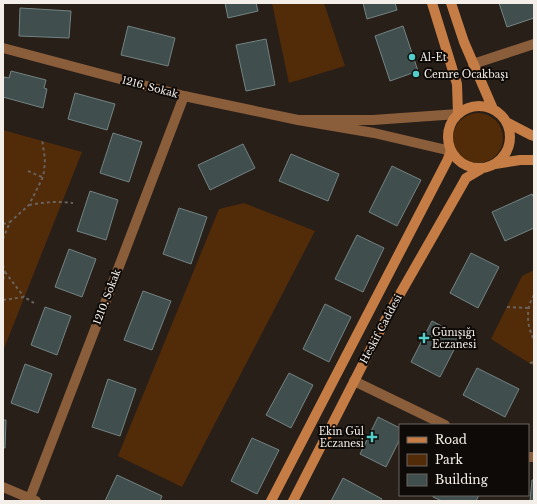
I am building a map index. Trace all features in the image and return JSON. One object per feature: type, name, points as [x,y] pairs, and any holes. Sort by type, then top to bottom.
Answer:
[{"type":"main road","points":[[432,3],[457,84],[458,114]]},
{"type":"main road","points":[[451,3],[464,42],[493,109]]},
{"type":"main road","points":[[488,166],[501,158],[507,150],[510,140],[509,130],[506,122],[493,109],[484,106],[475,106],[458,114],[451,122],[448,131],[448,141],[451,151],[456,159],[464,165],[474,168],[488,166],[520,160],[534,160]]},
{"type":"main road","points":[[506,122],[534,136]]},
{"type":"main road","points":[[271,501],[451,151]]},
{"type":"main road","name":"Heskif Caddesi","points":[[293,501],[388,315],[466,178],[488,166]]},
{"type":"street","points":[[474,64],[534,44]]},
{"type":"street","name":"1216. Sokak","points":[[3,48],[184,96],[298,120]]},
{"type":"street","name":"1210. Sokak","points":[[33,500],[184,96]]},
{"type":"street","points":[[298,120],[373,120],[458,114]]},
{"type":"street","points":[[298,120],[374,132],[451,151]]},
{"type":"street","points":[[354,381],[443,424]]},
{"type":"street","points":[[3,487],[33,500]]},
{"type":"path","points":[[3,239],[10,222],[29,205],[42,177],[45,159],[42,139]]},
{"type":"path","points":[[28,170],[42,177]]},
{"type":"path","points":[[29,205],[58,202],[73,203]]},
{"type":"path","points":[[3,224],[10,222]]},
{"type":"path","points":[[3,264],[5,272],[24,297],[34,303]]},
{"type":"path","points":[[3,281],[5,272]]},
{"type":"path","points":[[534,295],[528,308],[528,322],[534,340]]},
{"type":"path","points":[[3,300],[24,297]]},
{"type":"path","points":[[507,307],[528,308]]},
{"type":"path","points":[[530,364],[534,362]]},
{"type":"green space","points":[[272,3],[324,3],[345,66],[289,83]]},
{"type":"green space","points":[[473,113],[483,113],[496,120],[503,133],[503,143],[496,156],[483,163],[473,163],[464,159],[457,152],[453,143],[453,133],[457,124],[464,117]]},
{"type":"green space","points":[[3,130],[82,152],[3,351]]},
{"type":"green space","points":[[244,203],[315,231],[182,487],[118,456],[219,209]]},
{"type":"green space","points":[[534,270],[534,366],[491,339],[522,276]]},
{"type":"building","points":[[225,3],[256,3],[258,11],[228,18]]},
{"type":"building","points":[[363,3],[395,3],[397,10],[367,19]]},
{"type":"building","points":[[499,3],[534,3],[534,18],[507,27]]},
{"type":"building","points":[[20,8],[71,11],[69,38],[19,36]]},
{"type":"building","points":[[128,26],[175,38],[168,66],[121,55]]},
{"type":"building","points":[[403,26],[418,71],[390,81],[375,36]]},
{"type":"building","points":[[266,39],[275,85],[246,91],[236,45]]},
{"type":"building","points":[[11,71],[46,80],[44,88],[47,89],[43,108],[3,97],[4,77],[9,78]]},
{"type":"building","points":[[75,93],[115,104],[107,130],[68,119]]},
{"type":"building","points":[[113,133],[142,142],[129,182],[100,173]]},
{"type":"building","points":[[243,144],[255,168],[210,190],[198,165]]},
{"type":"building","points":[[291,154],[339,174],[328,201],[279,181]]},
{"type":"building","points":[[392,166],[421,180],[397,226],[369,212]]},
{"type":"building","points":[[90,191],[118,200],[106,240],[77,231]]},
{"type":"building","points":[[532,194],[534,198],[534,228],[505,241],[492,212]]},
{"type":"building","points":[[179,208],[207,217],[191,264],[163,254]]},
{"type":"building","points":[[357,235],[384,248],[363,292],[335,279]]},
{"type":"building","points":[[69,249],[96,259],[82,297],[55,287]]},
{"type":"building","points":[[471,253],[499,267],[478,308],[450,293]]},
{"type":"building","points":[[143,291],[171,301],[152,350],[124,340]]},
{"type":"building","points":[[325,304],[351,317],[329,362],[303,349]]},
{"type":"building","points":[[45,307],[71,316],[57,355],[31,345]]},
{"type":"building","points":[[432,321],[461,336],[440,377],[411,362]]},
{"type":"building","points":[[25,364],[52,374],[38,413],[11,403]]},
{"type":"building","points":[[477,368],[519,389],[505,417],[463,395]]},
{"type":"building","points":[[289,373],[313,385],[291,428],[266,415]]},
{"type":"building","points":[[108,379],[136,389],[120,436],[92,427]]},
{"type":"building","points":[[378,417],[399,428],[399,441],[386,467],[360,454]]},
{"type":"building","points":[[3,420],[6,420],[5,448],[3,448]]},
{"type":"building","points":[[252,438],[279,450],[257,494],[231,481]]},
{"type":"building","points":[[117,475],[162,496],[160,501],[105,501]]},
{"type":"building","points":[[343,478],[382,499],[381,501],[331,501]]},
{"type":"building","points":[[532,480],[534,480],[534,501],[530,501]]},
{"type":"building","points":[[478,496],[476,501],[442,501],[433,497]]},
{"type":"place","name":"Al-Et","points":[[412,57]]},
{"type":"place","name":"Cemre Ocakbaşı","points":[[416,74]]},
{"type":"place","name":"Günışığı Eczanesi","points":[[424,338]]},
{"type":"place","name":"Ekin Gül Eczanesi","points":[[372,437]]}]
